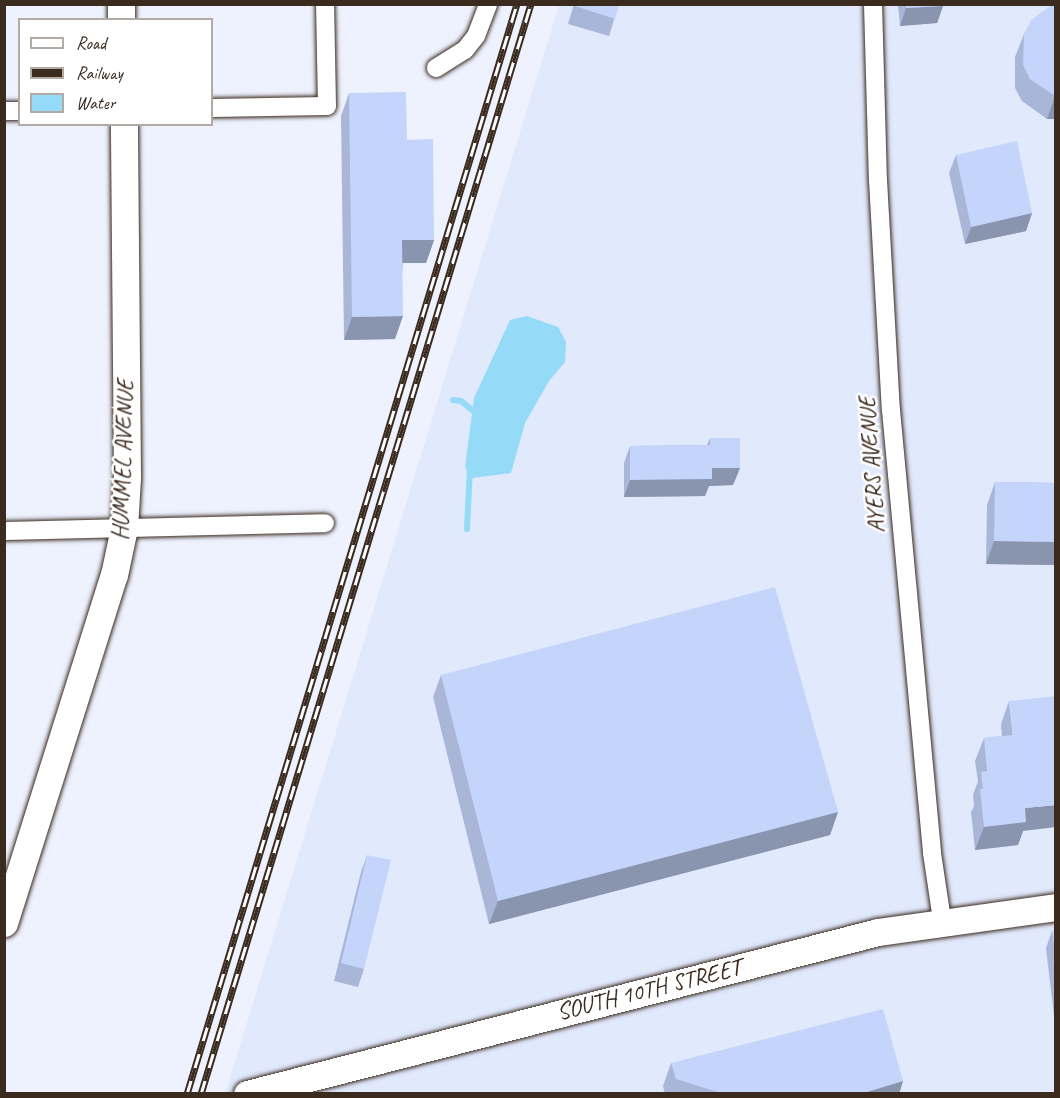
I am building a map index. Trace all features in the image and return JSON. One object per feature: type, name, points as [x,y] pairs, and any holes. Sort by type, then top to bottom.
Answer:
[{"type":"main road","name":"HUMMEL AVENUE","points":[[4,923],[114,575],[124,528],[127,465],[123,126]]},
{"type":"main road","name":"SOUTH 10TH STREET","points":[[247,1094],[878,932],[942,920],[1056,907]]},
{"type":"street","points":[[213,108],[327,106],[326,4]]},
{"type":"street","points":[[436,68],[465,50],[477,36],[488,4]]},
{"type":"street","name":"AYERS AVENUE","points":[[873,4],[878,180],[891,410],[931,841],[942,920]]},
{"type":"street","points":[[4,531],[325,523]]},
{"type":"shaded area","points":[[559,5],[1055,5],[1055,1093],[225,1094]]},
{"type":"water","points":[[527,316],[558,327],[566,342],[565,362],[549,381],[525,423],[511,473],[472,478],[465,467],[474,398],[510,320]]},
{"type":"building","points":[[575,4],[619,4],[615,19],[575,6]]},
{"type":"building","points":[[906,4],[943,4],[943,6],[906,8]]},
{"type":"building","points":[[1056,4],[1055,96],[1030,79],[1023,65],[1024,34],[1031,20]]},
{"type":"building","points":[[406,92],[407,140],[433,139],[434,240],[402,240],[403,316],[352,317],[349,93]]},
{"type":"building","points":[[1017,141],[1032,213],[971,227],[956,155]]},
{"type":"building","points":[[710,438],[740,438],[740,468],[712,468],[712,479],[630,480],[630,446],[710,445]]},
{"type":"building","points":[[995,482],[1056,483],[1056,542],[994,541]]},
{"type":"building","points":[[775,587],[838,812],[498,901],[441,675]]},
{"type":"building","points":[[1056,696],[1056,805],[1025,808],[1026,822],[984,827],[980,789],[983,789],[981,772],[987,771],[984,738],[1013,735],[1009,701]]},
{"type":"building","points":[[367,855],[391,860],[364,969],[341,963]]},
{"type":"building","points":[[1056,930],[1056,959],[1052,931]]},
{"type":"building","points":[[883,1009],[903,1081],[860,1094],[724,1094],[676,1079],[671,1063]]},
{"type":"waterway","points":[[453,400],[461,401],[477,414]]},
{"type":"waterway","points":[[467,529],[470,467]]},
{"type":"railway","points":[[187,1094],[517,4]]},
{"type":"railway","points":[[201,1094],[531,4]]}]
